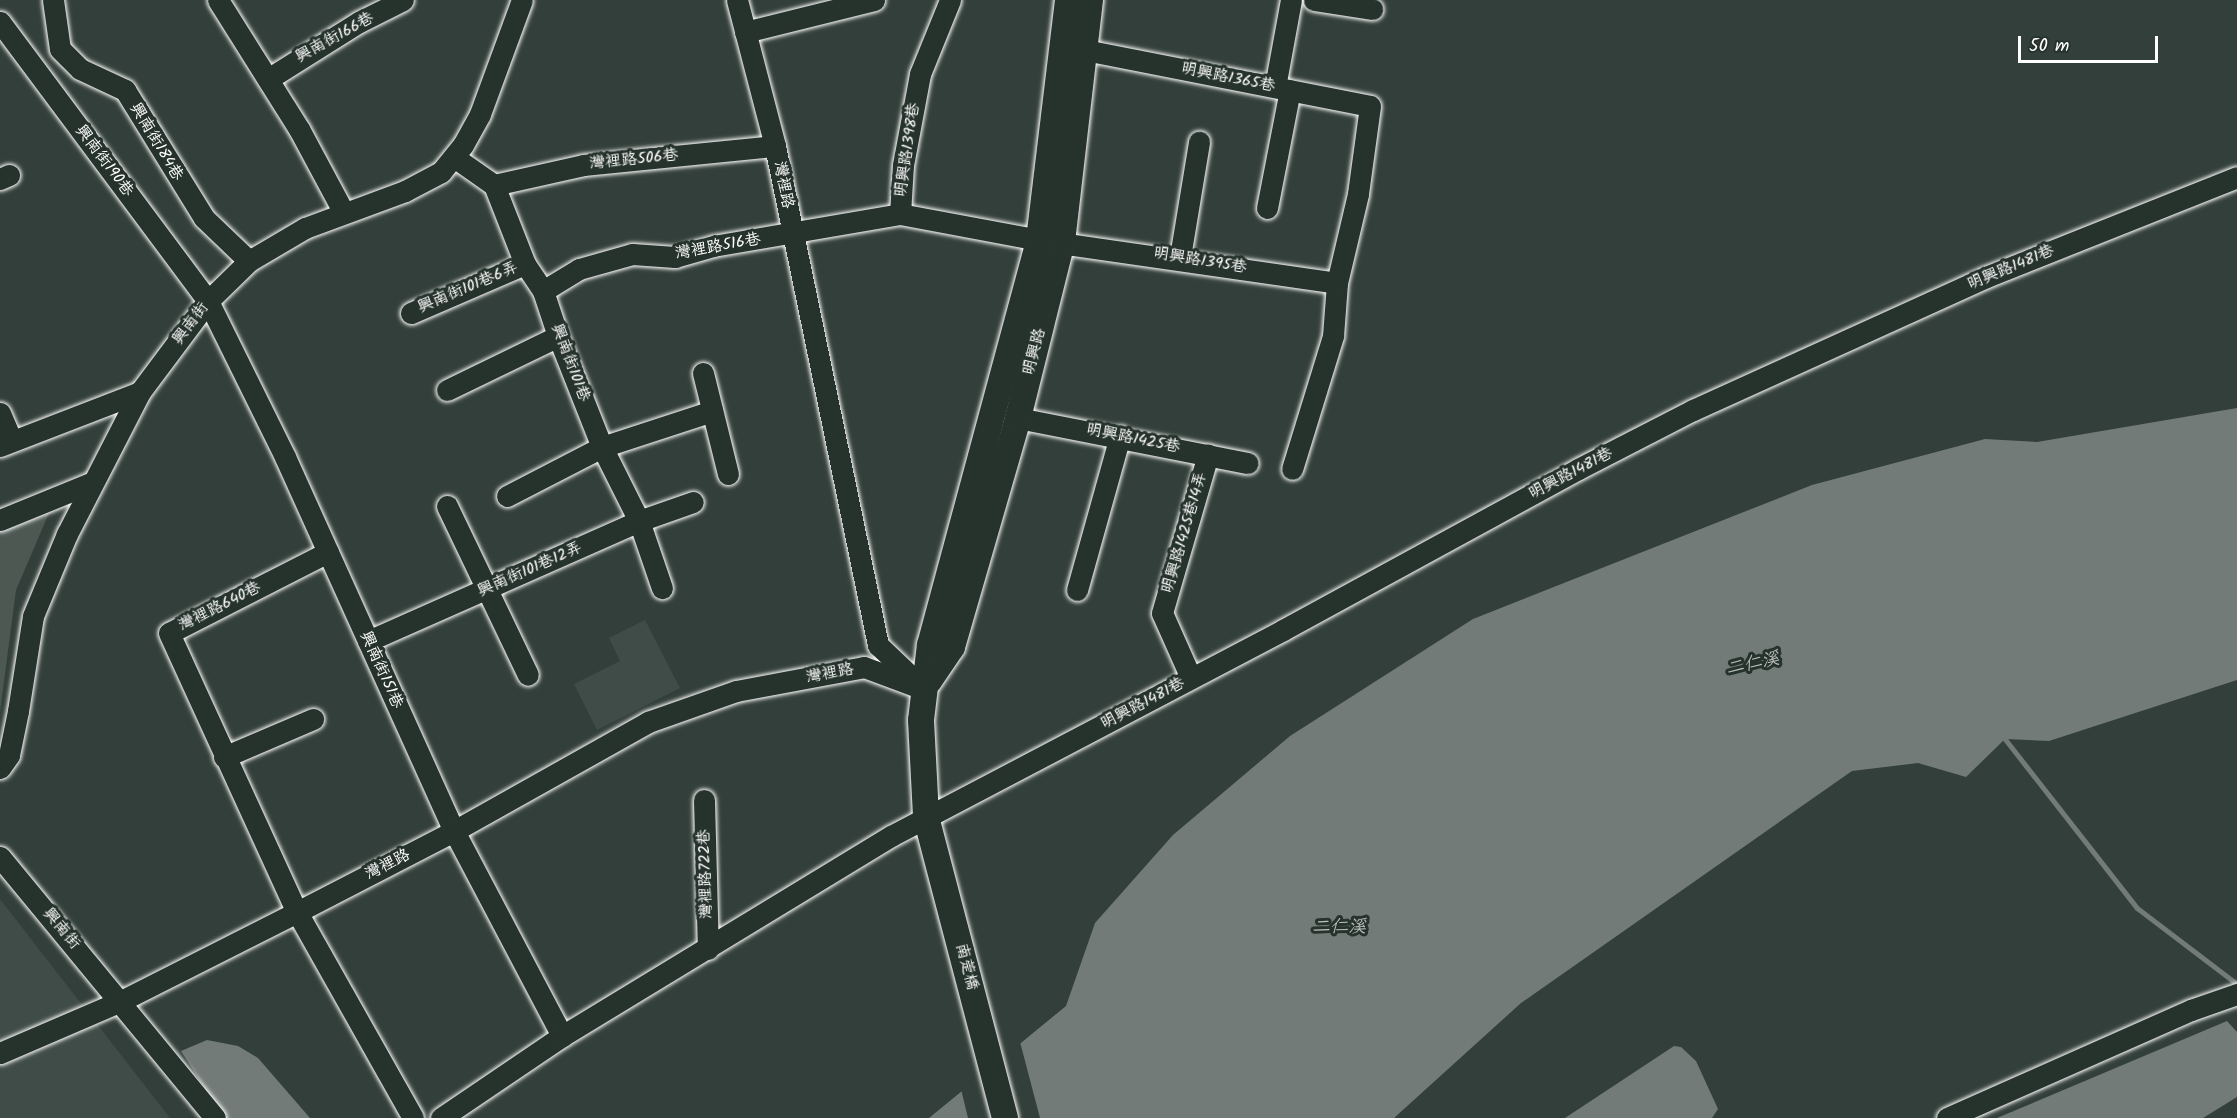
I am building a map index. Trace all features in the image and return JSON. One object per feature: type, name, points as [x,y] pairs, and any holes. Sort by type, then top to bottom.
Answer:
[{"type":"main road","name":"明興路","points":[[926,816],[921,753],[923,689],[930,645],[1051,241],[1068,0]]},
{"type":"main road","name":"明興路","points":[[923,689],[952,647],[1018,418],[1085,50],[1090,0]]},
{"type":"main road","name":"南萣橋","points":[[926,816],[1005,1118]]},
{"type":"street","name":"興南街184巷","points":[[53,0],[60,49],[80,69],[126,90],[204,218],[249,261]]},
{"type":"street","points":[[218,0],[268,79],[343,212]]},
{"type":"street","name":"興南街166巷","points":[[268,79],[359,22],[403,0]]},
{"type":"street","name":"興南街","points":[[0,768],[9,755],[14,733],[33,616],[93,482],[140,392],[208,301],[249,261],[275,243],[343,212],[425,182],[454,157],[480,114],[522,0]]},
{"type":"street","name":"灣裡路","points":[[737,0],[775,146],[878,645],[923,689]]},
{"type":"street","name":"明興路1398巷","points":[[950,0],[920,74],[903,165],[900,214],[1051,241]]},
{"type":"street","points":[[1267,208],[1291,0]]},
{"type":"street","points":[[1314,0],[1372,9]]},
{"type":"street","points":[[745,32],[862,1]]},
{"type":"street","name":"興南街190巷","points":[[0,22],[208,301]]},
{"type":"street","name":"明興路1365巷","points":[[1085,50],[1370,106],[1358,194],[1337,283]]},
{"type":"street","points":[[1180,257],[1199,142]]},
{"type":"street","name":"灣裡路506巷","points":[[494,184],[584,165],[775,146]]},
{"type":"street","points":[[454,157],[494,184]]},
{"type":"street","name":"明興路1481巷","points":[[926,816],[1191,678],[1693,410],[1986,277],[2237,177]]},
{"type":"street","name":"興南街101巷","points":[[494,184],[525,264],[543,291],[558,336],[602,447],[639,521],[663,588]]},
{"type":"street","name":"灣裡路516巷","points":[[543,291],[579,269],[632,254],[675,257],[713,246],[900,214]]},
{"type":"street","name":"明興路1395巷","points":[[1051,241],[1180,257],[1337,283]]},
{"type":"street","name":"興南街101巷6弄","points":[[411,313],[525,264]]},
{"type":"street","points":[[1292,469],[1333,336],[1337,283]]},
{"type":"street","name":"興南街151巷","points":[[208,301],[328,552],[454,831],[562,1036]]},
{"type":"street","points":[[447,390],[558,336]]},
{"type":"street","points":[[703,373],[728,474]]},
{"type":"street","points":[[0,413],[6,444],[140,392]]},
{"type":"street","points":[[507,496],[602,447],[712,411]]},
{"type":"street","name":"明興路1425巷","points":[[1018,418],[1120,436],[1248,463]]},
{"type":"street","points":[[1077,590],[1120,436]]},
{"type":"street","name":"明興路1425巷14弄","points":[[1191,678],[1162,613],[1208,455]]},
{"type":"street","points":[[0,520],[93,482]]},
{"type":"street","name":"興南街101巷12弄","points":[[368,640],[489,589],[639,521],[693,502]]},
{"type":"street","points":[[447,506],[489,589],[528,675]]},
{"type":"street","name":"灣裡路640巷","points":[[328,552],[169,633],[224,758],[297,912],[413,1118]]},
{"type":"street","name":"灣裡路","points":[[122,1001],[454,831],[648,722],[736,691],[864,668],[923,689]]},
{"type":"street","points":[[224,758],[313,719]]},
{"type":"street","name":"灣裡路722巷","points":[[704,800],[708,949]]},
{"type":"street","points":[[441,1118],[562,1036],[926,816]]},
{"type":"street","name":"興南街","points":[[0,857],[122,1001],[214,1118]]},
{"type":"street","points":[[1947,1118],[2191,1010],[2237,994]]},
{"type":"street","points":[[0,1053],[122,1001]]},
{"type":"shaded area","points":[[52,506],[16,590],[0,712],[0,528]]},
{"type":"shaded area","points":[[645,620],[680,688],[597,730],[574,684],[620,661],[609,638]]},
{"type":"shaded area","points":[[0,899],[170,1118],[0,1118]]},
{"type":"water","name":"二仁溪","points":[[2237,408],[2237,680],[2049,741],[2005,739],[1966,777],[1918,763],[1852,771],[1521,1003],[1394,1118],[929,1118],[1066,1006],[1095,923],[1173,835],[1290,736],[1473,619],[1812,485],[1985,439],[2037,442]]},
{"type":"water","points":[[2227,1021],[2237,1032],[2237,1097],[2203,1118],[1997,1118]]},
{"type":"water","points":[[207,1040],[238,1046],[258,1058],[310,1118],[224,1118],[181,1051]]},
{"type":"water","points":[[1674,1046],[1681,1047],[1696,1061],[1718,1109],[1712,1118],[1565,1118]]},
{"type":"pier","points":[[1020,1042],[1040,1118],[968,1118],[961,1089]]},
{"type":"waterway","points":[[2001,734],[2137,908],[2237,984]]}]
